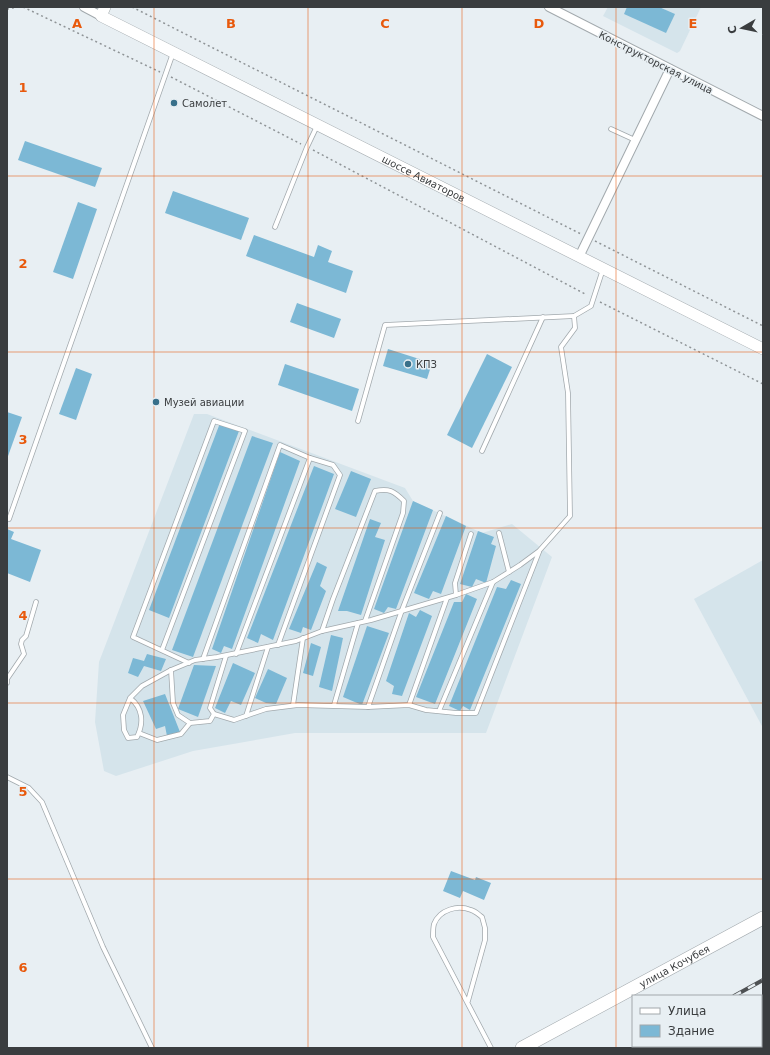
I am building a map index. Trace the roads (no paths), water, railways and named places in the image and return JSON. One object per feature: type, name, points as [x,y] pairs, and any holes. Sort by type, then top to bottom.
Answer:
[{"type":"main road","name":"улица Кочубея","points":[[522,1048],[763,918]]},
{"type":"street","name":"шоссе Авиаторов","points":[[84,7],[103,11],[173,52],[763,349]]},
{"type":"street","name":"Конструкторская улица","points":[[549,7],[763,116]]},
{"type":"street","points":[[579,257],[670,69]]},
{"type":"lane","points":[[8,519],[173,52]]},
{"type":"lane","points":[[275,227],[307,147],[318,124]]},
{"type":"lane","points":[[611,129],[635,140]]},
{"type":"lane","points":[[358,421],[386,325],[574,316],[591,306],[603,269]]},
{"type":"lane","points":[[130,698],[137,703],[141,715],[141,729],[137,737],[128,738],[124,730],[123,715],[130,698],[142,686],[171,670],[203,659],[226,656],[278,645],[322,631],[358,623],[447,598],[493,582],[539,551],[570,516],[568,393],[561,347],[576,328],[574,316]]},
{"type":"lane","points":[[482,451],[543,317]]},
{"type":"lane","points":[[162,650],[245,431],[214,421],[133,637],[189,663]]},
{"type":"lane","points":[[203,659],[280,445],[310,458],[333,465],[340,475],[278,645]]},
{"type":"lane","points":[[236,654],[310,458]]},
{"type":"lane","points":[[322,631],[375,491],[387,489],[397,494],[404,501],[403,513],[365,621]]},
{"type":"lane","points":[[368,707],[402,610],[440,513]]},
{"type":"lane","points":[[498,533],[509,572]]},
{"type":"lane","points":[[456,595],[455,583],[471,534]]},
{"type":"lane","points":[[226,656],[210,708],[214,714],[234,720],[266,710],[293,705],[368,707],[409,705],[426,710],[476,712],[539,551]]},
{"type":"lane","points":[[439,711],[493,582]]},
{"type":"lane","points":[[409,705],[447,598]]},
{"type":"lane","points":[[7,683],[7,679],[24,654],[21,644],[22,640],[26,636],[36,602]]},
{"type":"lane","points":[[334,705],[358,623]]},
{"type":"lane","points":[[293,705],[303,638]]},
{"type":"lane","points":[[246,716],[268,647]]},
{"type":"lane","points":[[171,670],[173,703],[178,714],[190,723],[210,721],[214,714]]},
{"type":"lane","points":[[139,733],[157,740],[181,734],[190,723]]},
{"type":"lane","points":[[7,777],[29,788],[42,802],[103,948],[152,1048]]},
{"type":"lane","points":[[468,1002],[486,940],[485,928],[482,917],[472,910],[452,908],[442,913],[434,924],[433,937],[491,1048]]},
{"type":"railway","points":[[736,995],[763,980]]},
{"type":"place","name":"Самолет","points":[[174,103]]},
{"type":"place","name":"КПЗ","points":[[408,364]]},
{"type":"place","name":"Музей авиации","points":[[156,402]]}]
